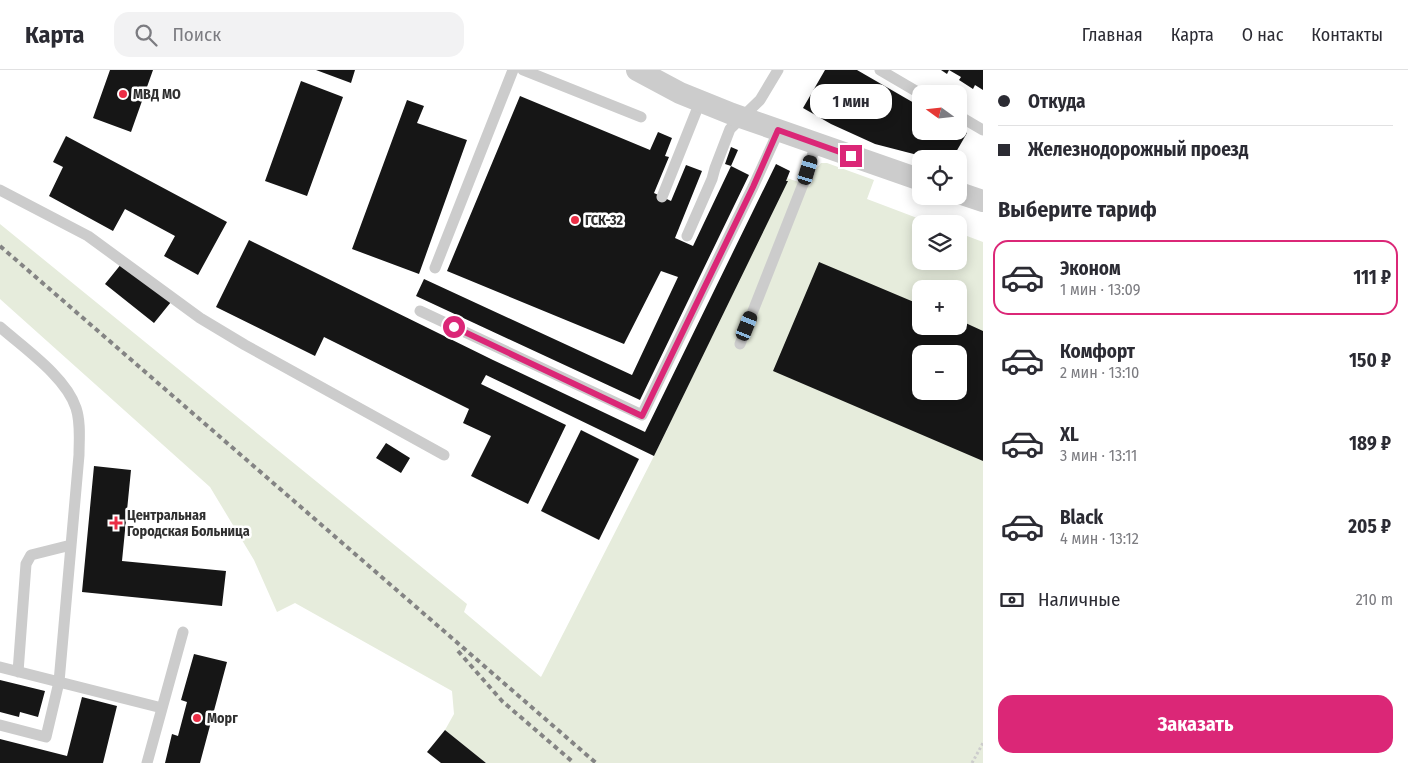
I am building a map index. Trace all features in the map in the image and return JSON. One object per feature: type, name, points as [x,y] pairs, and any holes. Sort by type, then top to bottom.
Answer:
[{"type":"street","points":[[637,70],[700,102],[912,177]]},
{"type":"street","points":[[967,196],[983,201]]},
{"type":"lane","points":[[435,268],[513,70]]},
{"type":"lane","points":[[524,70],[641,117]]},
{"type":"lane","points":[[420,311],[642,416],[764,162],[766,150],[757,110],[760,100],[778,70]]},
{"type":"lane","points":[[880,70],[912,89]]},
{"type":"lane","points":[[760,100],[760,124],[764,162]]},
{"type":"lane","points":[[662,197],[700,102]]},
{"type":"lane","points":[[968,121],[983,130]]},
{"type":"lane","points":[[687,236],[712,179],[714,168],[730,128],[760,124]]},
{"type":"lane","points":[[740,344],[803,184],[816,144]]},
{"type":"lane","points":[[0,190],[88,236],[200,318],[244,345],[444,455]]},
{"type":"lane","points":[[0,327],[56,376],[70,394],[77,409],[79,428],[79,455],[59,682],[46,737],[0,725]]},
{"type":"lane","points":[[18,672],[26,564],[31,555],[71,545]]},
{"type":"lane","points":[[147,763],[183,632]]},
{"type":"lane","points":[[0,667],[162,708]]},
{"type":"path","points":[[972,763],[983,743]]},
{"type":"green space","points":[[821,163],[827,163],[874,180],[867,199],[912,216],[912,270],[967,270],[967,236],[983,242],[983,763],[486,763],[445,730],[454,714],[452,691],[295,603],[277,612],[254,560],[210,487],[0,299],[0,224],[467,604],[464,612],[541,677],[654,456],[787,178],[810,186],[816,169]]},
{"type":"building","name":"МВД МО","points":[[110,70],[153,70],[131,132],[93,118]]},
{"type":"building","points":[[316,70],[355,70],[351,83]]},
{"type":"building","points":[[825,70],[857,70],[912,102],[912,140],[963,140],[957,150],[912,150],[912,154],[875,144],[831,124],[803,108]]},
{"type":"building","points":[[941,70],[949,70],[947,74]]},
{"type":"building","points":[[949,70],[983,70],[983,90],[975,85],[973,89],[959,80],[961,77]]},
{"type":"building","points":[[301,81],[343,97],[307,196],[265,181]]},
{"type":"building","name":"ГСК-32","points":[[520,96],[650,150],[658,132],[672,138],[665,156],[669,157],[654,193],[671,201],[686,165],[702,171],[675,238],[693,246],[731,166],[749,175],[640,400],[416,296],[424,279],[632,375],[678,277],[661,271],[624,344],[447,271]]},
{"type":"building","points":[[407,100],[424,106],[417,123],[467,140],[419,274],[352,249]]},
{"type":"building","points":[[66,136],[227,222],[198,275],[164,256],[175,236],[125,209],[113,231],[49,196],[63,167],[53,162]]},
{"type":"building","points":[[731,147],[738,150],[731,166],[725,164]]},
{"type":"building","points":[[776,164],[790,171],[786,181],[788,181],[654,456],[486,375],[481,384],[566,425],[528,504],[471,476],[491,436],[463,423],[469,409],[324,337],[315,356],[216,307],[249,240],[493,360],[645,432]]},
{"type":"building","points":[[819,262],[912,301],[912,335],[967,335],[967,324],[983,331],[983,461],[773,371]]},
{"type":"building","points":[[122,263],[171,302],[154,323],[105,284]]},
{"type":"building","points":[[581,430],[639,459],[599,540],[541,511]]},
{"type":"building","points":[[386,443],[410,458],[401,473],[376,458]]},
{"type":"building","points":[[94,466],[131,470],[122,561],[226,571],[222,606],[82,592]]},
{"type":"building","name":"Морг","points":[[194,654],[227,662],[200,763],[165,763],[172,734],[178,736],[187,702],[181,700]]},
{"type":"building","points":[[0,680],[45,691],[38,717],[20,712],[19,717],[0,712]]},
{"type":"building","points":[[82,697],[117,706],[103,763],[0,763],[0,739],[67,756]]},
{"type":"building","points":[[445,730],[486,763],[441,763],[427,752]]},
{"type":"railway","points":[[0,246],[596,763]]},
{"type":"railway","points":[[458,651],[502,701],[574,763]]},
{"type":"place","name":"МВД МО","points":[[123,94]]},
{"type":"place","name":"ГСК-32","points":[[575,220]]},
{"type":"place","name":"Центральная Городская Больница","points":[[116,523]]},
{"type":"place","name":"Морг","points":[[197,718]]},
{"type":"route","points":[[454,327],[642,416],[753,187],[778,130],[851,156]]}]
